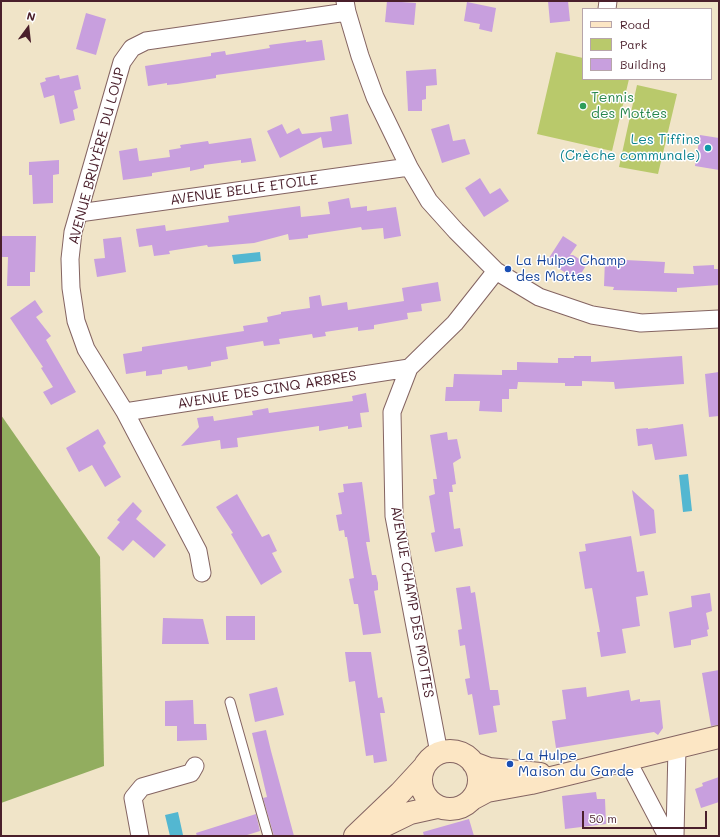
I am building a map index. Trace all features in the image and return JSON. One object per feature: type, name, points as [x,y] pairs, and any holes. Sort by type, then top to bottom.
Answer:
[{"type":"main road","points":[[472,798],[487,791],[531,783],[719,737]]},
{"type":"main road","points":[[354,836],[400,794],[430,759],[439,753],[451,751],[462,754],[473,763],[489,769],[562,775]]},
{"type":"main road","points":[[362,836],[410,813],[437,807],[448,809],[460,808],[470,802],[476,792],[479,781],[477,770],[473,763]]},
{"type":"main road","points":[[423,768],[420,779],[422,790],[428,800],[437,807]]},
{"type":"street","points":[[346,7],[360,56],[375,97],[409,167],[429,201],[456,231],[496,271],[539,296],[592,315],[641,323],[719,319]]},
{"type":"street","name":"AVENUE BRUYÈRE DU LOUP","points":[[202,573],[198,551],[125,412],[86,350],[76,321],[71,288],[70,259],[73,232],[122,62],[132,48],[146,41],[346,7]]},
{"type":"street","name":"AVENUE BELLE ETOILE","points":[[79,213],[409,167]]},
{"type":"street","name":"AVENUE CHAMP DES MOTTES","points":[[439,753],[394,516],[392,412],[409,368],[455,323],[496,271]]},
{"type":"street","name":"AVENUE DES CINQ ARBRES","points":[[125,412],[409,368]]},
{"type":"street","points":[[675,836],[677,747]]},
{"type":"street","points":[[628,760],[667,836]]},
{"type":"street","points":[[140,836],[133,798],[142,787],[191,773],[195,766]]},
{"type":"lane","points":[[230,702],[268,836]]},
{"type":"green space","name":"Tennis des Mottes","points":[[556,52],[582,58],[582,80],[629,80],[612,151],[537,134]]},
{"type":"green space","name":"Tennis des Mottes","points":[[637,85],[677,94],[658,174],[619,167]]},
{"type":"green space","points":[[1,415],[100,557],[104,766],[1,803]]},
{"type":"water","points":[[260,252],[261,261],[234,264],[232,255]]},
{"type":"water","points":[[688,474],[692,511],[683,512],[679,475]]},
{"type":"water","points":[[178,812],[183,835],[170,836],[165,815]]},
{"type":"building","points":[[387,1],[416,3],[414,25],[385,22]]},
{"type":"building","points":[[548,1],[568,1],[570,21],[550,23]]},
{"type":"building","points":[[467,2],[496,8],[492,32],[479,29],[480,24],[464,21]]},
{"type":"building","points":[[86,13],[106,19],[96,55],[76,49]]},
{"type":"building","points":[[306,40],[306,42],[322,40],[325,60],[216,75],[216,78],[177,84],[167,85],[167,83],[148,86],[145,66],[211,56],[211,53],[225,51],[226,55],[270,48],[269,45]]},
{"type":"building","points":[[436,69],[437,85],[426,86],[426,99],[422,100],[422,111],[408,111],[406,71]]},
{"type":"building","points":[[59,75],[60,79],[78,75],[81,89],[74,91],[78,108],[73,110],[75,120],[60,124],[54,95],[44,98],[40,83],[46,81],[45,78]]},
{"type":"building","points":[[348,114],[352,144],[323,148],[321,137],[280,158],[267,131],[282,124],[287,134],[299,128],[302,134],[332,131],[330,117]]},
{"type":"building","points":[[449,124],[453,141],[465,139],[470,154],[442,163],[431,129]]},
{"type":"building","name":"Les Tiffins (Crèche communale)","points":[[700,135],[719,138],[719,170],[695,166]]},
{"type":"building","points":[[251,138],[256,161],[241,163],[241,160],[204,165],[204,168],[190,171],[190,167],[152,173],[152,176],[123,180],[119,151],[137,148],[139,161],[170,157],[169,150],[181,148],[180,145],[208,141],[209,144]]},
{"type":"building","points":[[59,160],[59,174],[53,175],[53,203],[33,204],[32,175],[29,175],[29,162]]},
{"type":"building","points":[[480,178],[490,194],[500,188],[509,201],[484,217],[465,188]]},
{"type":"building","points":[[349,198],[351,208],[367,206],[367,211],[396,207],[401,236],[384,239],[383,228],[362,230],[361,227],[308,235],[308,238],[289,240],[288,234],[254,243],[208,247],[207,245],[169,251],[170,254],[154,256],[152,245],[139,247],[136,229],[165,225],[166,231],[229,222],[228,216],[300,206],[301,217],[330,214],[328,202]]},
{"type":"building","points":[[1,236],[36,236],[35,272],[30,272],[30,286],[7,286],[8,257],[1,257]]},
{"type":"building","points":[[563,236],[577,245],[570,255],[573,255],[587,264],[577,280],[547,261]]},
{"type":"building","points":[[121,237],[126,272],[97,277],[94,259],[105,258],[103,239]]},
{"type":"building","points":[[605,259],[665,262],[664,273],[694,274],[693,266],[714,265],[714,269],[719,269],[719,285],[677,288],[677,292],[613,290],[614,287],[604,286]]},
{"type":"building","points":[[438,282],[441,301],[421,304],[422,311],[407,313],[408,319],[374,325],[374,329],[358,331],[358,327],[325,332],[326,336],[313,338],[312,334],[279,339],[280,344],[264,346],[263,341],[226,347],[228,359],[211,362],[211,366],[188,370],[187,366],[162,370],[162,374],[146,376],[146,371],[126,374],[123,354],[142,351],[142,347],[244,331],[243,326],[268,322],[267,317],[281,314],[281,312],[310,308],[309,297],[320,295],[322,306],[347,302],[348,310],[404,301],[402,288]]},
{"type":"building","points":[[35,300],[43,312],[36,317],[51,336],[46,340],[76,392],[51,405],[43,392],[53,387],[41,368],[43,367],[10,318]]},
{"type":"building","points":[[574,356],[591,356],[591,362],[682,356],[684,384],[615,389],[614,382],[582,381],[582,386],[565,386],[565,383],[518,382],[517,389],[509,389],[509,399],[502,399],[502,412],[479,411],[480,401],[445,401],[446,387],[453,387],[454,374],[502,375],[502,370],[517,370],[517,362],[558,363],[558,358],[574,358]]},
{"type":"building","points":[[719,372],[719,416],[709,417],[705,374]]},
{"type":"building","points":[[366,393],[369,412],[360,413],[362,427],[348,429],[348,426],[319,431],[319,426],[237,438],[238,447],[221,449],[220,440],[181,446],[199,427],[197,418],[213,416],[214,421],[253,415],[252,411],[268,408],[269,413],[353,401],[352,396]]},
{"type":"building","points":[[683,424],[687,456],[655,460],[652,444],[638,446],[636,429],[648,429]]},
{"type":"building","points":[[98,429],[106,443],[103,446],[121,477],[105,487],[92,465],[79,472],[66,448]]},
{"type":"building","points":[[447,432],[448,440],[457,439],[461,458],[453,463],[456,484],[452,485],[453,492],[449,492],[454,529],[460,528],[463,546],[435,552],[431,533],[435,532],[429,496],[435,494],[433,479],[437,479],[430,435]]},
{"type":"building","points":[[362,482],[370,542],[366,542],[372,575],[376,575],[378,583],[378,590],[374,591],[381,633],[363,635],[358,604],[354,604],[349,579],[354,578],[347,537],[345,537],[344,530],[339,531],[336,515],[342,514],[338,493],[344,492],[343,484]]},
{"type":"building","points":[[632,490],[654,510],[656,533],[640,536]]},
{"type":"building","points":[[237,494],[262,537],[269,534],[277,551],[272,553],[282,572],[261,585],[231,534],[233,533],[216,507]]},
{"type":"building","points":[[133,502],[142,511],[136,519],[166,545],[154,558],[133,540],[123,551],[107,538],[120,522],[117,520]]},
{"type":"building","points":[[631,536],[637,572],[644,571],[648,595],[636,597],[640,626],[622,629],[626,653],[601,657],[597,632],[600,632],[592,588],[585,589],[579,552],[586,551],[585,544]]},
{"type":"building","points":[[470,586],[471,593],[475,592],[490,690],[498,690],[500,705],[493,706],[497,732],[479,735],[472,694],[468,695],[465,679],[470,678],[465,645],[460,646],[458,630],[462,629],[456,588]]},
{"type":"building","points":[[710,593],[712,611],[706,613],[709,629],[707,630],[708,636],[691,640],[691,645],[674,648],[669,612],[692,607],[691,596]]},
{"type":"building","points":[[226,616],[255,616],[255,640],[226,640]]},
{"type":"building","points":[[163,618],[203,619],[209,644],[162,644]]},
{"type":"building","points":[[345,652],[371,652],[378,698],[382,697],[385,713],[380,713],[387,761],[374,763],[373,755],[366,756],[355,681],[349,682]]},
{"type":"building","points":[[719,670],[719,725],[711,726],[702,673]]},
{"type":"building","points":[[277,687],[284,715],[255,722],[249,694]]},
{"type":"building","points":[[586,687],[587,697],[629,690],[631,701],[640,699],[640,702],[660,700],[663,728],[658,735],[654,732],[556,748],[552,721],[566,719],[562,690]]},
{"type":"building","points":[[193,700],[194,724],[206,724],[207,740],[177,741],[177,726],[165,726],[165,701]]},
{"type":"building","points":[[266,730],[294,836],[274,836],[263,798],[267,797],[252,733]]},
{"type":"building","points":[[719,777],[719,802],[701,808],[695,789],[703,786],[702,783]]},
{"type":"building","points":[[596,792],[597,799],[605,799],[606,824],[565,829],[562,796]]},
{"type":"building","points":[[256,814],[260,831],[244,836],[197,836],[196,833]]},
{"type":"building","points":[[469,819],[474,836],[424,836],[423,832]]},
{"type":"place","name":"Tennis des Mottes","points":[[583,106]]},
{"type":"place","name":"Les Tiffins (Crèche communale)","points":[[708,148]]},
{"type":"place","name":"La Hulpe Champ des Mottes","points":[[508,269]]},
{"type":"place","name":"La Hulpe Maison du Garde","points":[[510,764]]}]
